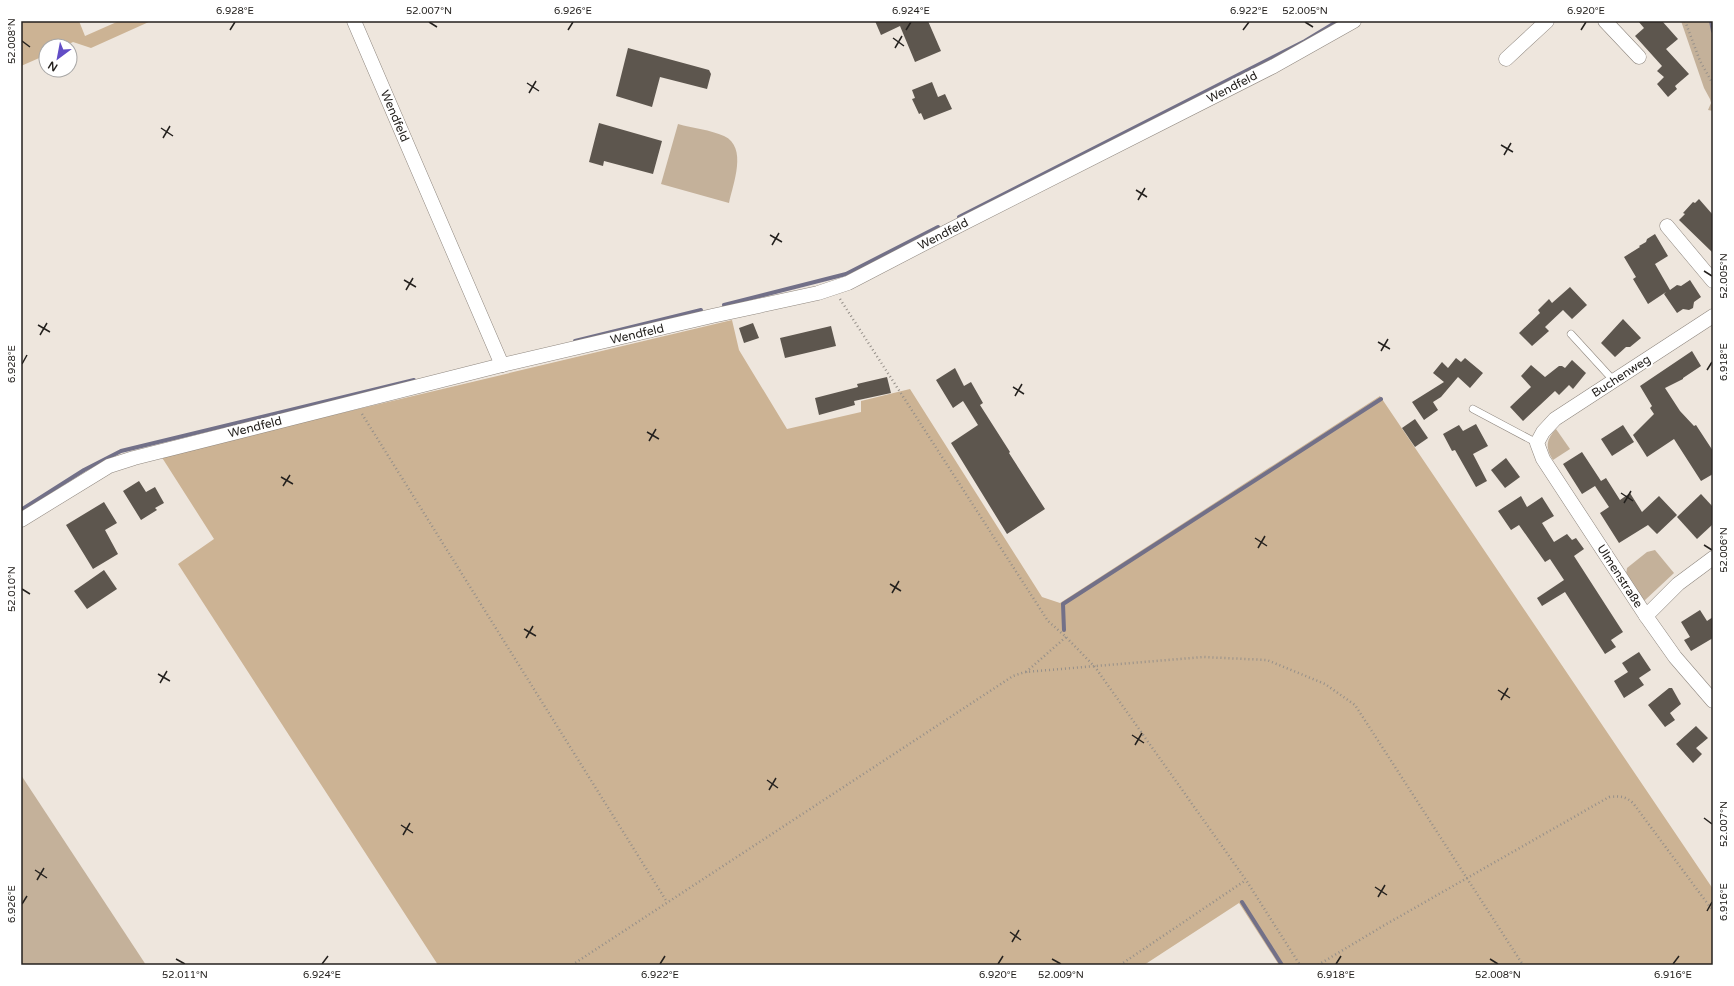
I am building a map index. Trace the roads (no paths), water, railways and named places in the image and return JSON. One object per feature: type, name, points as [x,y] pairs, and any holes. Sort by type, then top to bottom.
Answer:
[{"type":"street","name":"Wendfeld","points":[[354,21],[502,365]]},
{"type":"street","name":"Wendfeld","points":[[21,520],[109,466],[185,444],[502,365],[834,288],[848,283],[1267,70],[1354,21]]},
{"type":"street","points":[[1506,59],[1547,21]]},
{"type":"street","points":[[1605,21],[1638,57]]},
{"type":"street","points":[[1667,226],[1713,281]]},
{"type":"street","name":"Buchenweg","points":[[1537,443],[1543,432],[1555,419],[1713,316]]},
{"type":"street","name":"Ulmenstraße","points":[[1537,443],[1543,459],[1646,616],[1675,657],[1713,702]]},
{"type":"street","points":[[1646,616],[1678,584],[1713,558]]},
{"type":"lane","points":[[1571,334],[1614,381]]},
{"type":"lane","points":[[1473,409],[1537,443]]},
{"type":"waterway","points":[[959,217],[1305,41],[1338,21]]},
{"type":"waterway","points":[[1711,21],[1713,31]]},
{"type":"waterway","points":[[724,305],[846,274],[938,227]]},
{"type":"waterway","points":[[575,341],[701,310]]},
{"type":"waterway","points":[[21,510],[84,470],[121,451],[414,380]]},
{"type":"waterway","points":[[1064,630],[1063,604],[1381,399]]},
{"type":"waterway","points":[[1242,902],[1282,965]]}]
